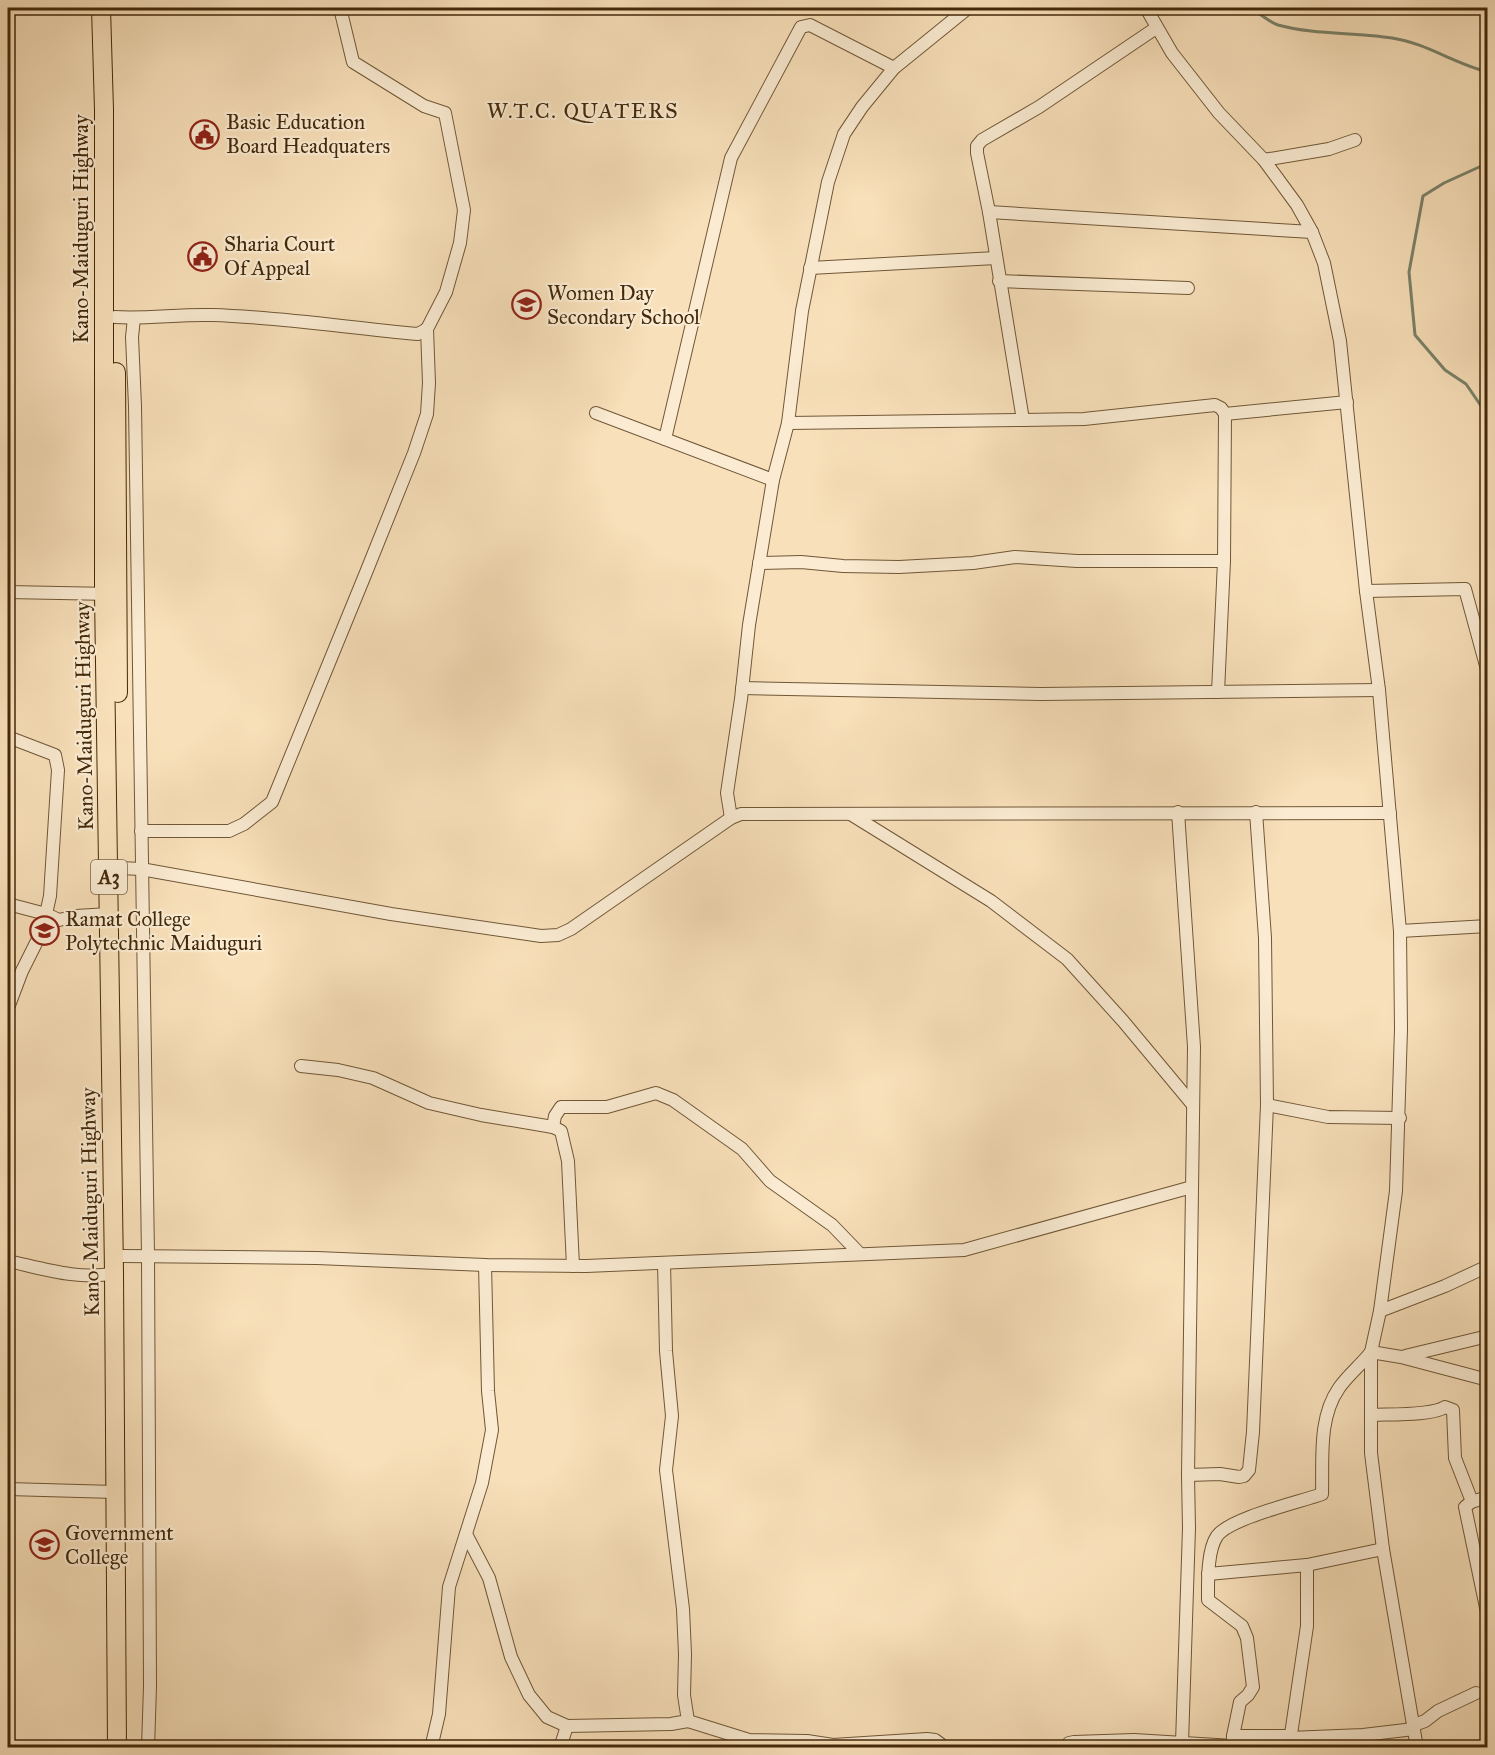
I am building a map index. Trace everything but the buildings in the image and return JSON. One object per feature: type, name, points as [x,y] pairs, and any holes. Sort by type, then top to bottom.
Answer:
[{"type":"highway","name":"A3","points":[[89,8],[104,71]]},
{"type":"highway","name":"Kano-Maiduguri Highway","points":[[101,8],[104,71],[111,594],[120,868],[128,1748]]},
{"type":"highway","name":"Kano-Maiduguri Highway","points":[[113,8],[115,317],[109,914],[117,1748]]},
{"type":"street","points":[[141,831],[230,831],[244,824],[272,802],[414,453],[427,414],[429,383],[427,329],[446,292],[460,243],[464,210],[445,113],[424,106],[353,62],[340,8]]},
{"type":"street","points":[[731,818],[727,793],[742,688],[748,625],[772,480],[788,423],[802,311],[828,182],[844,134],[862,107],[894,68],[968,8]]},
{"type":"street","points":[[1146,8],[1172,53],[1219,113],[1264,160],[1298,205],[1324,263],[1340,341],[1366,591],[1379,690],[1400,931],[1400,1118],[1396,1191],[1380,1311],[1371,1352],[1371,1452],[1383,1549],[1417,1748]]},
{"type":"street","points":[[664,439],[731,158],[801,27],[810,26],[894,68]]},
{"type":"street","points":[[1023,420],[977,146],[982,140],[1039,107],[1156,28]]},
{"type":"street","points":[[1264,160],[1329,149],[1355,140]]},
{"type":"street","points":[[989,212],[1312,232]]},
{"type":"street","points":[[810,268],[996,258]]},
{"type":"street","points":[[999,281],[1188,288]]},
{"type":"street","points":[[115,317],[210,315],[286,320],[418,334],[427,329]]},
{"type":"street","points":[[134,318],[132,337],[148,1255],[150,1686],[148,1748]]},
{"type":"street","points":[[1225,414],[1347,402]]},
{"type":"street","points":[[788,423],[1084,419],[1215,405],[1221,408],[1225,414],[1224,561],[1218,693]]},
{"type":"street","points":[[596,413],[772,480]]},
{"type":"street","points":[[759,562],[899,567],[974,564],[1014,557],[1077,561],[1224,561]]},
{"type":"street","points":[[1366,591],[1465,589],[1488,673]]},
{"type":"street","points":[[8,592],[111,594]]},
{"type":"street","points":[[742,688],[1041,694],[1379,690]]},
{"type":"street","points":[[8,737],[55,755],[57,760],[50,896],[42,931],[22,971],[8,1008]]},
{"type":"street","points":[[1178,812],[1194,1047],[1189,1528],[1182,1743]]},
{"type":"street","points":[[1188,1475],[1244,1476],[1249,1470],[1253,1432],[1267,1106],[1266,938],[1256,812]]},
{"type":"street","points":[[120,868],[141,869],[391,914],[541,936],[558,935],[571,929],[731,818],[741,814],[1390,813]]},
{"type":"street","points":[[851,814],[991,901],[1066,959],[1123,1021],[1193,1105]]},
{"type":"street","points":[[8,904],[46,914],[59,920],[76,916],[109,914]]},
{"type":"street","points":[[1400,931],[1488,926]]},
{"type":"street","points":[[301,1066],[338,1070],[373,1078],[429,1102],[450,1108],[552,1127],[561,1131],[567,1150],[573,1266]]},
{"type":"street","points":[[552,1127],[561,1107],[608,1107],[656,1093],[673,1100],[742,1149],[770,1181],[832,1225],[860,1254]]},
{"type":"street","points":[[1267,1106],[1328,1117],[1400,1118]]},
{"type":"street","points":[[123,1257],[148,1255],[317,1258],[573,1266],[964,1250],[1192,1187]]},
{"type":"street","points":[[8,1261],[72,1274],[95,1276],[114,1273]]},
{"type":"street","points":[[664,1263],[666,1351],[672,1416],[666,1470],[683,1609],[684,1695],[688,1721]]},
{"type":"street","points":[[431,1748],[439,1714],[449,1587],[482,1483],[492,1430],[488,1391],[485,1265]]},
{"type":"street","points":[[1380,1311],[1445,1286],[1488,1266]]},
{"type":"street","points":[[1401,1357],[1488,1336]]},
{"type":"street","points":[[1371,1352],[1401,1357],[1488,1380]]},
{"type":"street","points":[[1208,1600],[1210,1557],[1217,1536],[1225,1528],[1272,1509],[1322,1494],[1324,1437],[1328,1407],[1339,1388],[1371,1352]]},
{"type":"street","points":[[1371,1415],[1441,1410],[1444,1407],[1453,1410],[1455,1458],[1471,1502]]},
{"type":"street","points":[[8,1489],[115,1492]]},
{"type":"street","points":[[1488,1497],[1471,1502],[1465,1507],[1488,1617]]},
{"type":"street","points":[[466,1534],[489,1578],[511,1657],[529,1695],[547,1717],[567,1726],[671,1724],[688,1721],[749,1740],[807,1741],[833,1745],[927,1739],[935,1740],[946,1748]]},
{"type":"street","points":[[1208,1574],[1307,1565],[1383,1549]]},
{"type":"street","points":[[1289,1743],[1307,1626],[1307,1565]]},
{"type":"street","points":[[1186,1601],[1208,1600],[1242,1626],[1247,1638],[1253,1687],[1240,1702],[1233,1743]]},
{"type":"street","points":[[1289,1743],[1414,1727],[1438,1711],[1476,1693]]},
{"type":"street","points":[[560,1748],[567,1726]]},
{"type":"street","points":[[1068,1748],[1069,1743],[1074,1742],[1134,1740],[1233,1743],[1286,1736],[1289,1743]]},
{"type":"waterway","points":[[1251,8],[1278,25],[1405,41],[1488,72]]},
{"type":"waterway","points":[[1488,163],[1444,183],[1423,196],[1409,272],[1415,335],[1445,370],[1466,384],[1488,416]]},
{"type":"place","name":"Basic Education Board Headquaters","points":[[205,134]]},
{"type":"place","name":"Sharia Court Of Appeal","points":[[203,256]]},
{"type":"place","name":"Women Day Secondary School","points":[[526,305]]},
{"type":"place","name":"Ramat College Polytechnic Maiduguri","points":[[44,931]]},
{"type":"place","name":"Government College","points":[[44,1545]]},
{"type":"district","name":"W.T.C. QUATERS","points":[[583,110]]}]
